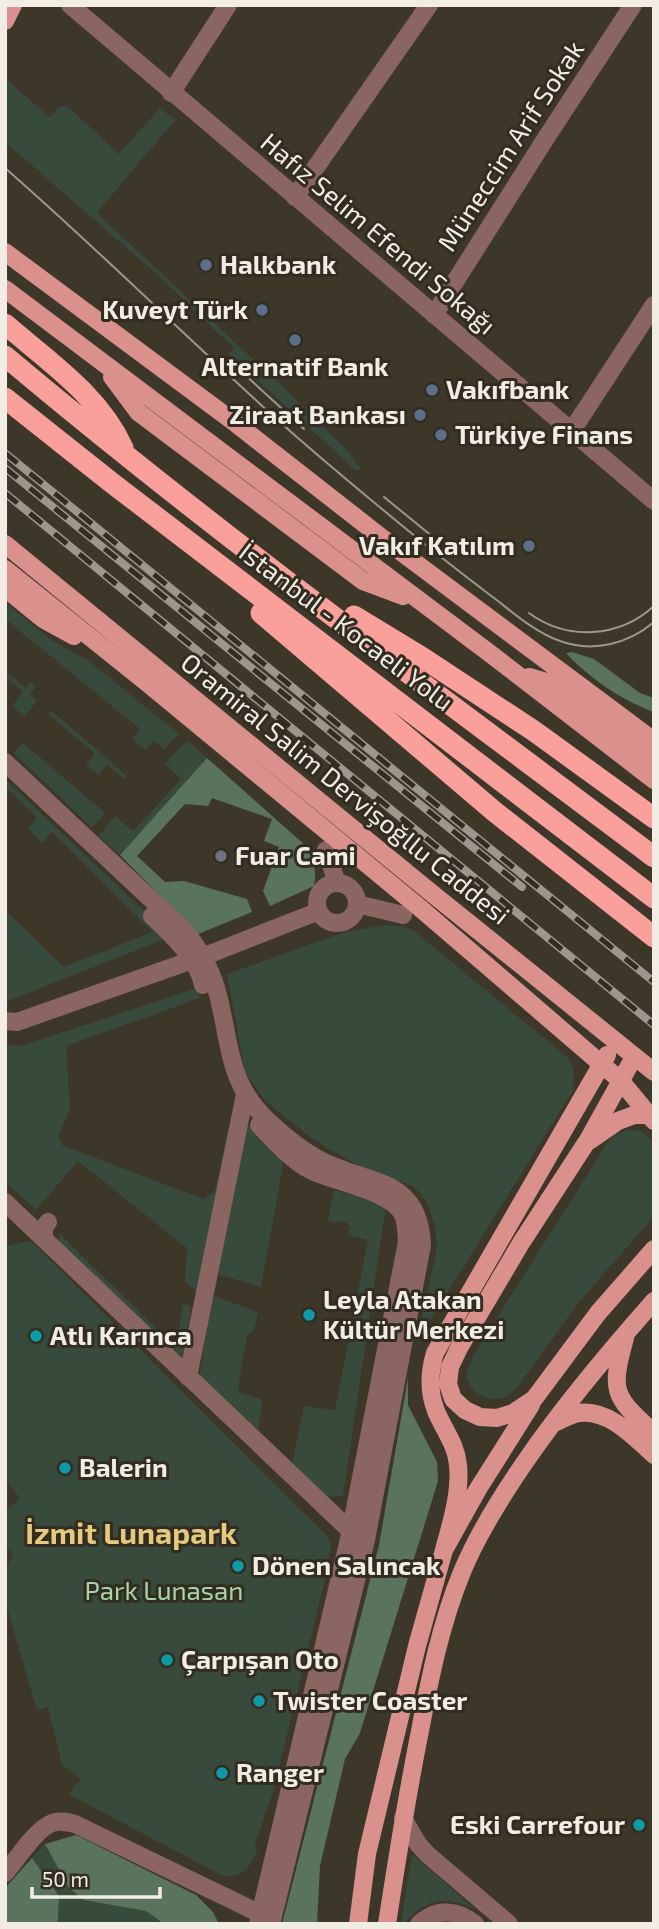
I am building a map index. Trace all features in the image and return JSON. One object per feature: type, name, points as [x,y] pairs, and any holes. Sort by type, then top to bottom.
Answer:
[{"type":"highway","points":[[5,324],[84,391],[115,429],[127,456]]},
{"type":"highway","points":[[5,356],[252,554],[654,857]]},
{"type":"highway","name":"İstanbul - Kocaeli Yolu","points":[[5,398],[654,898]]},
{"type":"highway","points":[[112,483],[300,648],[478,798],[654,937]]},
{"type":"highway","points":[[252,554],[423,658],[534,731],[654,818]]},
{"type":"main road","points":[[5,21],[13,5]]},
{"type":"main road","points":[[5,252],[654,741]]},
{"type":"main road","points":[[5,289],[654,780]]},
{"type":"main road","name":"Oramiral Salim Dervişoğllu Caddesi","points":[[5,544],[144,660],[654,1072]]},
{"type":"main road","name":"Oramiral Salim Dervişoğllu Caddesi","points":[[5,569],[420,908],[620,1080],[651,1118]]},
{"type":"main road","points":[[5,588],[43,619],[105,649]]},
{"type":"main road","points":[[516,673],[554,687],[654,763]]},
{"type":"main road","points":[[635,727],[654,728]]},
{"type":"main road","points":[[358,1924],[368,1854],[459,1484],[455,1449],[436,1411],[432,1395],[430,1381],[435,1353],[615,1042]]},
{"type":"main road","points":[[534,1399],[513,1413],[497,1418],[480,1417],[465,1410],[453,1399],[448,1384],[450,1367],[521,1243],[586,1143],[634,1057]]},
{"type":"main road","points":[[586,1143],[618,1121],[634,1115],[651,1118]]},
{"type":"main road","points":[[444,1550],[534,1399],[598,1313],[654,1249]]},
{"type":"main road","points":[[387,1924],[402,1818],[429,1684],[463,1570],[486,1522],[551,1425],[654,1301]]},
{"type":"main road","points":[[627,1332],[615,1380],[618,1393],[625,1406],[654,1433]]},
{"type":"main road","points":[[551,1425],[577,1413],[598,1415],[613,1421],[654,1455]]},
{"type":"street","name":"Hafız Selim Efendi Sokağı","points":[[69,5],[654,501]]},
{"type":"street","points":[[171,93],[228,5]]},
{"type":"street","points":[[295,197],[429,5]]},
{"type":"street","name":"Müneccim Arif Sokak","points":[[434,315],[633,5]]},
{"type":"street","points":[[571,432],[654,305]]},
{"type":"street","points":[[5,762],[186,932],[197,958],[223,1075],[234,1097],[243,1100],[299,1146],[322,1161],[386,1185],[405,1196],[416,1212],[421,1228],[422,1245],[365,1545],[265,1920]]},
{"type":"street","points":[[5,775],[197,958]]},
{"type":"street","points":[[326,850],[337,883]]},
{"type":"street","points":[[337,883],[349,887],[357,897],[352,916],[341,923],[328,921],[317,905],[320,892],[330,884],[337,883]]},
{"type":"street","points":[[357,904],[403,915]]},
{"type":"street","points":[[5,1021],[17,1022],[319,911]]},
{"type":"street","points":[[188,1377],[243,1100]]},
{"type":"street","points":[[243,1100],[278,1146],[310,1170],[392,1201],[402,1213],[407,1242],[350,1531],[265,1920]]},
{"type":"street","points":[[5,1202],[46,1231],[188,1377],[365,1545]]},
{"type":"street","points":[[402,1818],[427,1854],[509,1924]]},
{"type":"street","points":[[5,1873],[43,1828],[63,1821],[75,1824],[265,1920]]},
{"type":"street","points":[[419,1924],[446,1911],[456,1912],[475,1924]]},
{"type":"green space","points":[[5,78],[49,117],[59,107],[66,105],[119,154],[160,108],[175,120],[97,213],[282,386],[348,451],[362,470],[355,470],[229,354],[234,348],[152,270],[5,142]]},
{"type":"green space","points":[[5,602],[51,640],[89,661],[179,734],[164,749],[154,741],[145,750],[132,739],[140,729],[5,619]]},
{"type":"green space","points":[[572,652],[594,659],[640,693],[654,698],[654,712],[618,695],[595,679],[566,653]]},
{"type":"green space","points":[[5,671],[26,688],[31,682],[36,686],[30,694],[37,701],[24,717],[12,706],[23,692],[5,677]]},
{"type":"green space","points":[[51,710],[127,776],[124,779],[107,764],[98,775],[86,765],[95,754],[48,714]]},
{"type":"green space","points":[[189,742],[207,758],[120,855],[98,836],[116,816],[133,831],[181,779],[165,764],[181,746]]},
{"type":"green space","points":[[23,743],[105,813],[92,828],[14,753]]},
{"type":"green space","points":[[207,758],[307,847],[315,876],[314,886],[270,906],[263,891],[279,847],[264,841],[272,819],[212,798],[208,806],[185,804],[137,856],[165,882],[184,881],[247,899],[252,912],[198,934],[120,855]]},
{"type":"green space","points":[[5,779],[170,937],[5,1000],[5,910],[64,967],[153,932],[52,832],[42,843],[28,829],[37,818],[5,787]]},
{"type":"green space","points":[[385,925],[401,926],[414,931],[567,1057],[574,1073],[572,1092],[416,1343],[437,1249],[435,1226],[427,1203],[411,1186],[356,1164],[325,1147],[263,1098],[245,1072],[227,974],[345,932]]},
{"type":"green space","points":[[198,988],[200,998],[66,1046],[70,1109],[58,1136],[62,1145],[203,1199],[215,1191],[228,1128],[233,1130],[204,1280],[196,1291],[185,1282],[187,1248],[78,1161],[36,1210],[7,1183],[5,1045],[21,1046]]},
{"type":"green space","points":[[244,1120],[284,1160],[261,1287],[217,1274]]},
{"type":"green space","points":[[629,1129],[641,1131],[654,1142],[654,1216],[576,1306],[517,1388],[505,1397],[497,1399],[478,1394],[467,1378],[467,1370],[473,1356],[604,1148],[613,1136]]},
{"type":"green space","points":[[334,1190],[386,1205],[343,1496],[327,1497],[292,1464],[304,1406],[335,1410],[368,1240],[348,1235],[350,1227],[345,1222],[335,1223],[328,1220]]},
{"type":"green space","points":[[60,1234],[176,1348],[183,1302],[191,1307],[183,1364],[58,1244]]},
{"type":"green space","name":"Park Lunasan","points":[[31,1241],[327,1536],[331,1545],[273,1792],[255,1844],[257,1853],[247,1868],[235,1876],[223,1876],[68,1794],[81,1779],[62,1765],[48,1707],[37,1710],[5,1601],[5,1570],[13,1554],[5,1546],[5,1512],[20,1498],[5,1480],[5,1246]]},
{"type":"green space","points":[[211,1295],[258,1312],[254,1330],[247,1336],[238,1387],[240,1393],[262,1402],[258,1431],[200,1376]]},
{"type":"green space","points":[[408,1378],[408,1405],[437,1462],[438,1481],[360,1733],[345,1759],[320,1866],[317,1924],[282,1924],[379,1545]]},
{"type":"green space","points":[[76,1835],[196,1895],[213,1912],[219,1924],[164,1924],[146,1911],[84,1900],[69,1888],[45,1844]]},
{"type":"green space","points":[[45,1844],[69,1888],[84,1900],[146,1911],[164,1924],[56,1924],[59,1896],[32,1858]]},
{"type":"green space","points":[[412,1854],[476,1910],[456,1902],[437,1902],[428,1904],[401,1924]]},
{"type":"green space","points":[[32,1858],[59,1896],[58,1920],[56,1924],[5,1924],[5,1888]]},
{"type":"tram line","points":[[5,168],[299,439],[427,546],[528,624],[572,645],[597,646],[622,641],[654,622]]},
{"type":"tram line","points":[[242,372],[304,429]]},
{"type":"tram line","points":[[384,497],[433,537]]},
{"type":"tram line","points":[[529,613],[560,628],[593,632],[625,625],[654,606]]},
{"type":"railway","points":[[5,453],[654,982]]},
{"type":"railway","points":[[5,468],[522,887]]},
{"type":"railway","points":[[5,493],[654,1025]]},
{"type":"place","name":"Halkbank","points":[[206,265]]},
{"type":"place","name":"Kuveyt Türk","points":[[262,310]]},
{"type":"place","name":"Alternatif Bank","points":[[295,340]]},
{"type":"place","name":"Vakıfbank","points":[[432,390]]},
{"type":"place","name":"Ziraat Bankası","points":[[420,415]]},
{"type":"place","name":"Türkiye Finans","points":[[441,435]]},
{"type":"place","name":"Vakıf Katılım","points":[[529,546]]},
{"type":"place","name":"Fuar Cami","points":[[221,856]]},
{"type":"place","name":"Leyla Atakan Kültür Merkezi","points":[[309,1315]]},
{"type":"place","name":"Atlı Karınca","points":[[36,1336]]},
{"type":"place","name":"Balerin","points":[[65,1468]]},
{"type":"place","name":"Dönen Salıncak","points":[[238,1566]]},
{"type":"place","name":"Çarpışan Oto","points":[[167,1660]]},
{"type":"place","name":"Twister Coaster","points":[[259,1701]]},
{"type":"place","name":"Ranger","points":[[222,1773]]},
{"type":"place","name":"Eski Carrefour","points":[[639,1825]]},
{"type":"district","name":"İzmit Lunapark","points":[[131,1534]]}]
